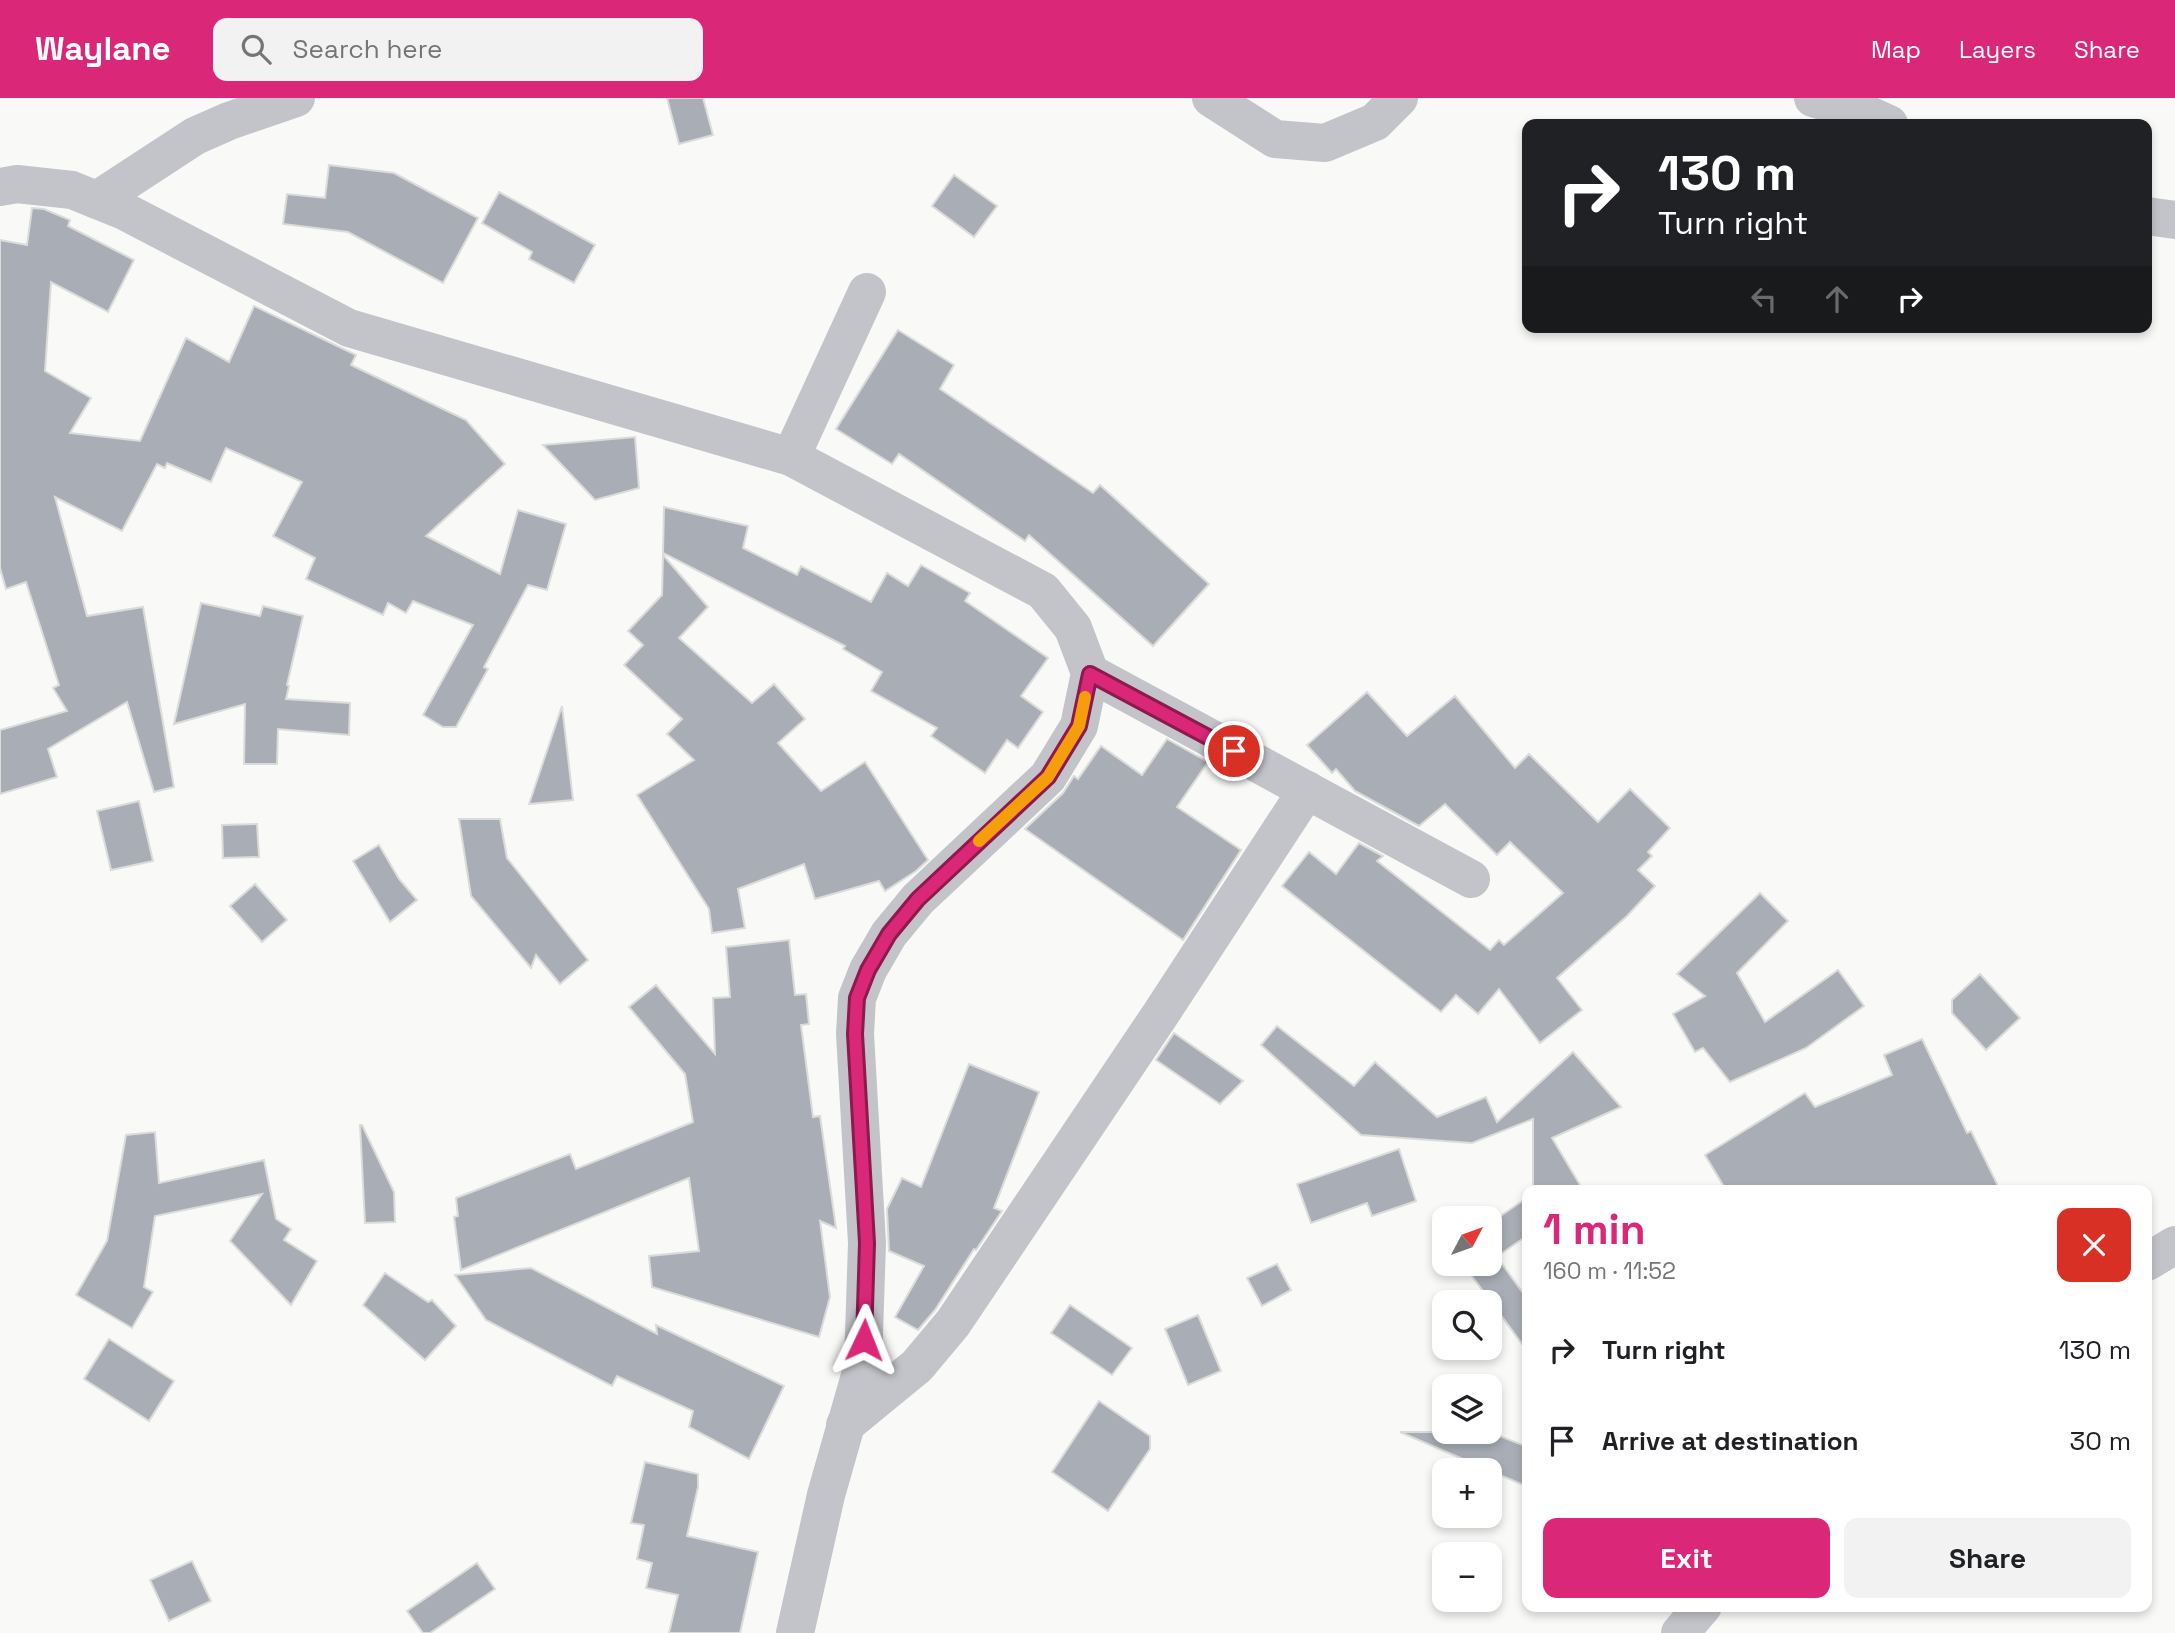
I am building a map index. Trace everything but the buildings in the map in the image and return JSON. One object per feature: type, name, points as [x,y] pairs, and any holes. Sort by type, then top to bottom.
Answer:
[{"type":"street","points":[[97,200],[195,136],[296,98]]},
{"type":"street","points":[[1210,98],[1275,139],[1325,143],[1375,122],[1399,98]]},
{"type":"street","points":[[1813,98],[1878,119]]},
{"type":"street","points":[[0,187],[16,184],[72,190],[97,200],[124,211],[349,328],[791,457],[1043,591],[1073,628],[1090,674],[1079,726],[1048,777],[918,899],[889,934],[868,970],[857,998],[855,1034],[867,1243],[863,1365],[826,1495],[794,1633]]},
{"type":"street","points":[[2152,217],[2175,220]]},
{"type":"street","points":[[791,457],[867,292]]},
{"type":"street","points":[[1090,674],[1471,879]]},
{"type":"street","points":[[845,1425],[917,1366],[953,1323],[1153,1027],[1307,790]]},
{"type":"street","points":[[2152,1259],[2175,1245]]},
{"type":"street","points":[[1680,1633],[1698,1612]]},
{"type":"slow traffic","points":[[979,841],[1048,777],[1079,726],[1085,697]]},
{"type":"route","points":[[864,1340],[867,1243],[855,1034],[857,998],[868,970],[889,934],[918,899],[1048,777],[1079,726],[1090,674],[1234,751]]}]
